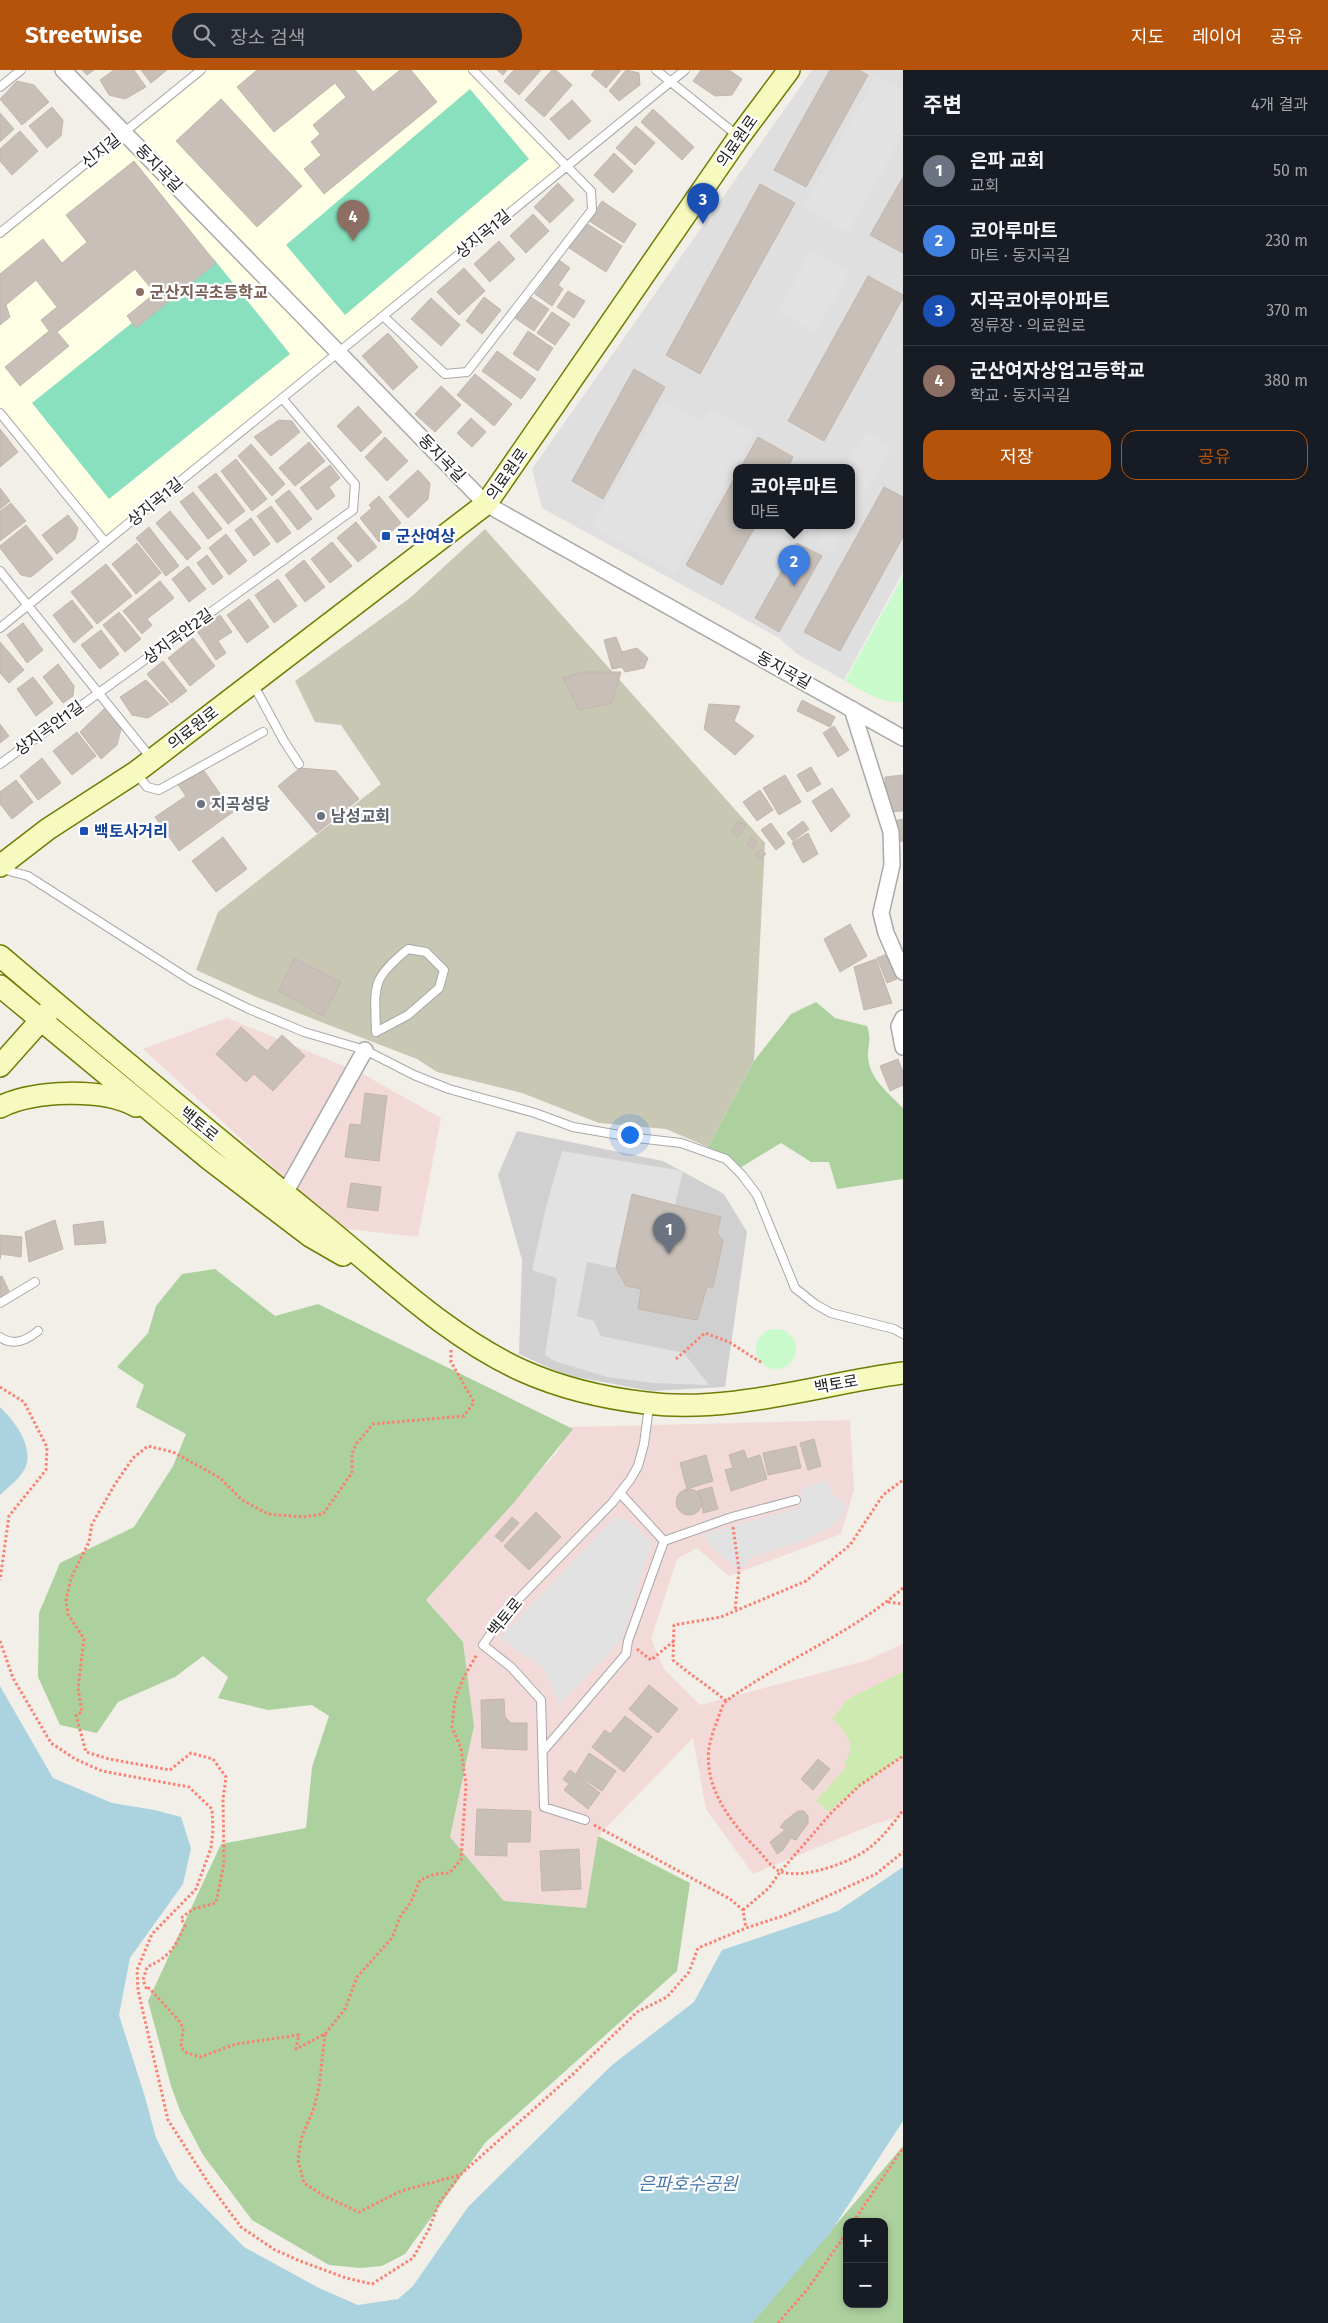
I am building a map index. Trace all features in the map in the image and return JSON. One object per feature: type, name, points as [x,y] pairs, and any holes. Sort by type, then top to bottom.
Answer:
[{"type":"street","name":"동지곡길","points":[[63,70],[486,504],[903,738]]},
{"type":"street","name":"의료원로","points":[[0,867],[48,829],[136,772],[486,504],[739,137],[789,70]]},
{"type":"street","points":[[852,709],[891,832],[892,865],[880,913],[886,933],[903,972]]},
{"type":"street","name":"백토로","points":[[0,956],[158,1090],[280,1202]]},
{"type":"street","name":"백토로","points":[[0,986],[162,1121],[280,1202],[493,1356],[545,1380],[583,1392],[649,1404],[736,1402],[903,1373]]},
{"type":"street","points":[[0,1066],[56,1004]]},
{"type":"street","points":[[903,1018],[899,1026],[903,1047]]},
{"type":"street","points":[[280,1202],[365,1050]]},
{"type":"street","points":[[0,1107],[28,1098],[52,1095],[110,1096],[128,1102],[162,1121]]},
{"type":"lane","points":[[0,87],[21,70]]},
{"type":"lane","name":"신지길","points":[[0,232],[201,70]]},
{"type":"lane","points":[[383,316],[445,374],[467,372],[592,210],[591,191],[473,70]]},
{"type":"lane","points":[[656,70],[739,137]]},
{"type":"lane","name":"상지곡1길","points":[[28,605],[685,70]]},
{"type":"lane","name":"상지곡안2길","points":[[98,693],[353,510],[355,484],[282,398]]},
{"type":"lane","points":[[0,412],[105,542]]},
{"type":"lane","points":[[0,571],[152,760]]},
{"type":"lane","points":[[0,628],[28,605]]},
{"type":"lane","points":[[253,684],[284,741],[299,764]]},
{"type":"lane","name":"상지곡안1길","points":[[0,764],[98,693]]},
{"type":"lane","points":[[136,772],[146,787],[159,790],[263,732]]},
{"type":"lane","points":[[0,867],[28,876],[192,981],[249,1009],[304,1032],[365,1050],[414,1075],[449,1089],[535,1113],[573,1127],[636,1138],[681,1142],[726,1159],[742,1175],[757,1195],[795,1288],[815,1304],[831,1313],[894,1329],[903,1334]]},
{"type":"lane","points":[[408,949],[426,952],[444,970],[439,988],[408,1015],[376,1032],[376,986],[386,967],[408,949]]},
{"type":"lane","points":[[0,1302],[35,1282]]},
{"type":"lane","points":[[0,1337],[6,1342],[19,1342],[28,1339],[38,1331]]},
{"type":"lane","name":"백토로","points":[[585,1820],[544,1807],[544,1750],[541,1700],[511,1667],[483,1645],[505,1613],[620,1493],[638,1466],[648,1422],[649,1404]]},
{"type":"lane","points":[[620,1493],[664,1541]]},
{"type":"lane","points":[[664,1541],[732,1518],[796,1500]]},
{"type":"lane","points":[[544,1750],[626,1654],[628,1641],[664,1541]]},
{"type":"path","points":[[676,1359],[705,1333],[730,1342],[762,1362]]},
{"type":"path","points":[[461,1334],[450,1352],[451,1362],[474,1402],[464,1416],[373,1424],[357,1443],[352,1454],[352,1473],[323,1514],[303,1517],[268,1514],[242,1500],[220,1478],[173,1452],[148,1446],[133,1458],[92,1524],[89,1542],[72,1578],[66,1601],[68,1614],[84,1638],[78,1688],[82,1712],[76,1715],[86,1752],[109,1759],[170,1770],[191,1753],[213,1759],[226,1777],[223,1799],[224,1863],[216,1903],[193,1909],[181,1918],[185,1926],[171,1953],[148,1967],[144,1980],[147,1990],[149,1988],[181,2023],[183,2030],[181,2047],[184,2052],[200,2057],[236,2044],[298,2035],[296,2049],[325,2034],[345,2009],[357,1977],[370,1960],[392,1938],[420,1880],[435,1874],[449,1873],[461,1860],[466,1784],[461,1748],[452,1726],[454,1699],[463,1679],[483,1645]]},
{"type":"path","points":[[0,1386],[24,1402],[47,1447],[46,1470],[9,1516],[0,1580]]},
{"type":"path","points":[[726,1702],[710,1687],[696,1679],[673,1660],[674,1625],[721,1617],[806,1581],[850,1545],[883,1495],[903,1480]]},
{"type":"path","points":[[732,1518],[739,1570],[735,1611]]},
{"type":"path","points":[[903,1588],[888,1602],[823,1644],[774,1669],[726,1702],[722,1707],[710,1744],[710,1777],[718,1800],[745,1837],[780,1872],[801,1875],[836,1864],[867,1850],[892,1826],[903,1810]]},
{"type":"path","points":[[888,1602],[903,1604]]},
{"type":"path","points":[[651,1660],[675,1640]]},
{"type":"path","points":[[0,1641],[13,1678],[51,1743],[75,1759],[102,1771],[189,1787],[212,1809],[214,1830],[211,1848],[196,1889],[152,1934],[137,1970],[138,1990],[168,2120],[209,2184],[241,2228],[292,2258],[346,2278],[372,2284],[413,2258],[429,2229],[439,2203],[460,2174],[572,2075],[637,2012],[667,1997],[689,1972],[698,1948],[746,1928],[786,1915],[876,1874],[903,1852]]},
{"type":"path","points":[[743,1910],[769,1888],[780,1872],[832,1812],[860,1785],[903,1756]]},
{"type":"path","points":[[585,1820],[730,1899],[743,1910],[746,1928]]},
{"type":"path","points":[[325,2034],[319,2087],[314,2108],[301,2139],[298,2160],[304,2182],[324,2196],[359,2212],[401,2191],[460,2174]]},
{"type":"path","points":[[856,2218],[903,2148]]},
{"type":"path","points":[[778,2323],[807,2290],[843,2238]]},
{"type":"shaded area","points":[[201,70],[473,70],[567,166],[105,542],[0,413],[0,233]]},
{"type":"shaded area","points":[[812,70],[903,70],[903,572],[844,680],[797,654],[779,638],[542,508],[532,469]]},
{"type":"shaded area","points":[[876,76],[903,91],[903,133],[848,232],[803,207]]},
{"type":"shaded area","points":[[812,251],[849,272],[815,332],[778,311]]},
{"type":"shaded area","points":[[663,400],[703,422],[710,409],[754,433],[737,464],[733,464],[733,470],[675,573],[592,527]]},
{"type":"shaded area","points":[[866,433],[891,447],[855,511],[855,464],[848,464]]},
{"type":"shaded area","points":[[485,529],[765,843],[754,1061],[708,1147],[666,1129],[599,1123],[522,1093],[437,1072],[417,1059],[259,998],[196,970],[218,912],[381,784],[341,725],[315,722],[295,681],[410,598]]},
{"type":"shaded area","points":[[824,529],[845,529],[830,554],[815,545]]},
{"type":"shaded area","points":[[227,1018],[361,1073],[441,1118],[418,1237],[339,1228],[143,1049]]},
{"type":"shaded area","points":[[517,1131],[663,1161],[724,1194],[747,1232],[725,1387],[651,1391],[565,1375],[519,1354],[522,1260],[498,1175]]},
{"type":"shaded area","points":[[562,1151],[683,1171],[675,1205],[632,1195],[616,1268],[587,1262],[577,1316],[594,1321],[601,1336],[684,1353],[709,1385],[653,1383],[607,1377],[554,1361],[545,1355],[557,1278],[532,1270],[546,1207]]},
{"type":"shaded area","points":[[850,1420],[854,1490],[841,1534],[729,1576],[697,1548],[677,1559],[651,1639],[664,1669],[700,1705],[865,1661],[903,1644],[903,1815],[872,1825],[753,1874],[706,1809],[693,1738],[598,1836],[586,1908],[504,1901],[450,1837],[474,1726],[463,1642],[426,1600],[558,1451],[570,1427]]},
{"type":"shaded area","points":[[826,1480],[833,1495],[848,1508],[832,1527],[805,1540],[752,1557],[739,1570],[711,1547],[704,1534],[802,1507],[801,1489]]},
{"type":"shaded area","points":[[615,1517],[629,1521],[652,1543],[621,1641],[559,1705],[544,1669],[500,1638]]},
{"type":"green space","points":[[470,89],[529,159],[345,315],[286,245]]},
{"type":"green space","points":[[213,258],[290,354],[109,499],[32,403]]},
{"type":"green space","points":[[903,576],[903,702],[895,702],[880,699],[845,681]]},
{"type":"green space","points":[[816,1002],[835,1018],[867,1026],[869,1037],[868,1053],[871,1069],[879,1084],[903,1108],[903,1179],[837,1189],[829,1162],[811,1162],[781,1143],[735,1171],[708,1147],[754,1061],[791,1014]]},
{"type":"green space","points":[[215,1269],[275,1316],[318,1304],[573,1429],[516,1500],[426,1600],[463,1642],[474,1726],[450,1837],[504,1901],[586,1908],[598,1836],[690,1883],[677,1971],[485,2143],[405,2254],[382,2266],[361,2268],[329,2265],[252,2220],[203,2155],[181,2113],[171,2086],[148,2001],[221,1844],[306,1828],[312,1767],[329,1716],[312,1705],[268,1710],[218,1698],[228,1677],[203,1656],[175,1677],[118,1702],[97,1733],[60,1725],[38,1677],[39,1613],[60,1563],[134,1527],[173,1466],[186,1434],[136,1407],[144,1385],[117,1367],[148,1333],[156,1306],[182,1274]]},
{"type":"green space","points":[[772,1329],[780,1329],[787,1332],[793,1338],[796,1349],[793,1360],[787,1366],[780,1369],[772,1369],[765,1366],[759,1360],[756,1353],[756,1345],[759,1338],[765,1332]]},
{"type":"green space","points":[[903,1672],[903,1756],[838,1803],[829,1812],[816,1801],[847,1766],[843,1763],[850,1751],[849,1740],[846,1734],[832,1719],[848,1699]]},
{"type":"green space","points":[[903,2146],[903,2323],[752,2323]]},
{"type":"water","points":[[0,1407],[11,1419],[25,1441],[27,1458],[26,1466],[21,1474],[0,1495]]},
{"type":"water","name":"은파호수공원","points":[[0,1686],[53,1778],[112,1803],[155,1810],[181,1817],[191,1848],[183,1884],[130,1958],[119,2015],[156,2138],[178,2180],[244,2247],[319,2288],[358,2305],[398,2299],[413,2286],[468,2207],[612,2065],[694,2002],[722,1950],[838,1911],[903,1867],[903,2121],[830,2233],[752,2323],[0,2323]]},
{"type":"building","points":[[82,70],[94,70],[87,75]]},
{"type":"building","points":[[114,70],[134,70],[146,87],[125,99],[109,95],[100,80]]},
{"type":"building","points":[[141,70],[167,70],[151,83]]},
{"type":"building","points":[[257,70],[355,70],[373,92],[400,70],[411,70],[437,102],[324,194],[304,169],[321,155],[311,142],[320,134],[313,125],[346,97],[335,83],[274,132],[237,87]]},
{"type":"building","points":[[497,70],[507,70],[503,75]]},
{"type":"building","points":[[514,70],[541,70],[519,95],[504,81]]},
{"type":"building","points":[[552,70],[556,70],[572,85],[544,117],[525,100]]},
{"type":"building","points":[[595,70],[621,70],[606,88],[591,75]]},
{"type":"building","points":[[626,70],[639,73],[640,85],[619,101],[609,91]]},
{"type":"building","points":[[701,70],[729,70],[742,79],[732,95],[715,96],[693,81]]},
{"type":"building","points":[[830,70],[859,70],[868,75],[806,187],[774,170]]},
{"type":"building","points":[[17,81],[34,85],[49,102],[22,125],[0,99]]},
{"type":"building","points":[[221,99],[302,186],[257,227],[176,141]]},
{"type":"building","points":[[572,100],[591,121],[569,140],[550,119]]},
{"type":"building","points":[[52,107],[63,120],[61,136],[47,148],[29,126]]},
{"type":"building","points":[[653,109],[694,147],[682,160],[641,122]]},
{"type":"building","points":[[0,113],[14,129],[0,142]]},
{"type":"building","points":[[636,126],[655,143],[635,165],[616,148]]},
{"type":"building","points":[[20,131],[38,151],[12,175],[0,161],[0,149]]},
{"type":"building","points":[[614,153],[633,171],[613,193],[594,175]]},
{"type":"building","points":[[134,161],[216,263],[136,328],[127,316],[155,293],[135,269],[57,332],[69,346],[20,386],[5,367],[49,331],[41,320],[57,307],[36,280],[6,305],[10,317],[0,325],[0,274],[43,239],[62,263],[87,242],[66,215]]},
{"type":"building","points":[[903,177],[903,253],[870,235]]},
{"type":"building","points":[[558,183],[574,200],[550,223],[534,207]]},
{"type":"building","points":[[760,184],[795,203],[700,374],[666,355]]},
{"type":"building","points":[[602,201],[636,224],[624,243],[589,221]]},
{"type":"building","points":[[533,214],[549,231],[526,253],[510,236]]},
{"type":"building","points":[[586,223],[622,246],[606,272],[569,248]]},
{"type":"building","points":[[499,241],[515,259],[490,282],[474,264]]},
{"type":"building","points":[[559,260],[570,268],[558,285],[563,289],[552,306],[535,294]]},
{"type":"building","points":[[464,268],[485,291],[459,315],[437,292]]},
{"type":"building","points":[[868,276],[903,295],[903,298],[824,441],[788,421]]},
{"type":"building","points":[[568,291],[585,301],[574,318],[557,307]]},
{"type":"building","points":[[529,296],[549,309],[534,331],[515,318]]},
{"type":"building","points":[[484,297],[501,310],[482,334],[466,321]]},
{"type":"building","points":[[431,298],[460,325],[441,346],[411,319]]},
{"type":"building","points":[[552,312],[570,324],[555,345],[537,333]]},
{"type":"building","points":[[528,331],[553,348],[538,371],[513,354]]},
{"type":"building","points":[[388,333],[418,367],[393,390],[362,356]]},
{"type":"building","points":[[497,351],[536,379],[521,399],[482,371]]},
{"type":"building","points":[[634,369],[665,387],[603,499],[572,481]]},
{"type":"building","points":[[475,374],[512,404],[494,426],[457,395]]},
{"type":"building","points":[[441,386],[461,405],[435,432],[415,414]]},
{"type":"building","points":[[358,406],[382,432],[361,452],[337,426]]},
{"type":"building","points":[[471,418],[486,432],[472,447],[457,433]]},
{"type":"building","points":[[279,420],[292,421],[300,432],[271,456],[254,437]]},
{"type":"building","points":[[0,429],[18,452],[0,467]]},
{"type":"building","points":[[385,437],[408,461],[387,481],[365,457]]},
{"type":"building","points":[[758,437],[793,457],[790,464],[743,464]]},
{"type":"building","points":[[309,442],[325,461],[295,486],[279,468]]},
{"type":"building","points":[[251,444],[285,484],[272,496],[238,456]]},
{"type":"building","points":[[236,459],[267,499],[252,511],[221,471]]},
{"type":"building","points":[[330,465],[340,478],[329,487],[335,496],[317,510],[300,488]]},
{"type":"building","points":[[418,470],[430,483],[428,499],[408,518],[389,497]]},
{"type":"building","points":[[216,473],[245,511],[228,524],[198,487]]},
{"type":"building","points":[[733,480],[733,529],[754,529],[722,585],[686,565]]},
{"type":"building","points":[[884,487],[903,497],[903,537],[840,651],[804,632]]},
{"type":"building","points":[[0,488],[10,501],[0,509]]},
{"type":"building","points":[[289,490],[312,519],[298,530],[275,501]]},
{"type":"building","points":[[193,492],[222,529],[208,539],[180,502]]},
{"type":"building","points":[[379,496],[401,523],[379,542],[360,518],[372,508],[369,505]]},
{"type":"building","points":[[11,503],[26,521],[0,541],[0,511]]},
{"type":"building","points":[[271,506],[291,533],[277,543],[257,516]]},
{"type":"building","points":[[170,511],[201,548],[187,560],[156,523]]},
{"type":"building","points":[[68,515],[78,528],[75,539],[57,554],[42,535]]},
{"type":"building","points":[[251,518],[270,544],[254,556],[235,530]]},
{"type":"building","points":[[356,522],[377,547],[358,562],[337,538]]},
{"type":"building","points":[[26,525],[53,559],[31,577],[21,575],[0,548]]},
{"type":"building","points":[[149,527],[179,566],[166,576],[136,538]]},
{"type":"building","points":[[226,534],[247,561],[229,575],[209,548]]},
{"type":"building","points":[[332,542],[352,566],[330,583],[311,559]]},
{"type":"building","points":[[137,543],[161,573],[136,594],[112,564]]},
{"type":"building","points":[[797,543],[822,556],[779,632],[755,618]]},
{"type":"building","points":[[207,555],[223,577],[213,585],[197,563]]},
{"type":"building","points":[[304,560],[325,587],[305,602],[285,575]]},
{"type":"building","points":[[106,564],[132,596],[97,624],[71,592]]},
{"type":"building","points":[[188,566],[206,589],[189,602],[172,579]]},
{"type":"building","points":[[278,579],[297,606],[274,623],[255,595]]},
{"type":"building","points":[[160,581],[174,598],[147,619],[152,625],[142,634],[123,611]]},
{"type":"building","points":[[249,599],[269,627],[247,643],[227,615]]},
{"type":"building","points":[[72,600],[93,627],[74,643],[53,615]]},
{"type":"building","points":[[119,612],[141,639],[125,652],[103,625]]},
{"type":"building","points":[[220,615],[232,632],[218,641],[226,653],[216,660],[197,631]]},
{"type":"building","points":[[23,623],[43,650],[27,663],[7,635]]},
{"type":"building","points":[[101,630],[119,654],[100,669],[81,645]]},
{"type":"building","points":[[616,637],[622,652],[637,648],[648,658],[644,668],[625,672],[622,667],[612,669],[604,640]]},
{"type":"building","points":[[193,638],[215,666],[190,686],[168,658]]},
{"type":"building","points":[[0,642],[24,670],[9,683],[0,673]]},
{"type":"building","points":[[163,661],[187,691],[171,703],[147,674]]},
{"type":"building","points":[[58,664],[74,686],[73,696],[63,703],[43,677]]},
{"type":"building","points":[[582,672],[621,672],[612,703],[579,710],[563,678]]},
{"type":"building","points":[[33,677],[53,703],[36,716],[17,689]]},
{"type":"building","points":[[146,680],[169,704],[148,718],[132,715],[120,697]]},
{"type":"building","points":[[802,700],[835,717],[830,727],[797,711]]},
{"type":"building","points":[[709,704],[740,706],[734,721],[754,736],[735,755],[704,729]]},
{"type":"building","points":[[104,709],[121,729],[117,745],[101,759],[80,732]]},
{"type":"building","points":[[0,724],[9,736],[0,743]]},
{"type":"building","points":[[834,726],[849,750],[838,757],[823,733]]},
{"type":"building","points":[[77,732],[96,756],[72,775],[53,751]]},
{"type":"building","points":[[42,758],[61,783],[38,800],[20,776]]},
{"type":"building","points":[[811,767],[821,784],[807,792],[797,775]]},
{"type":"building","name":"지곡성당","points":[[202,768],[233,812],[179,851],[155,817],[186,796],[178,785]]},
{"type":"building","name":"남성교회","points":[[300,768],[336,771],[359,799],[317,833],[278,786]]},
{"type":"building","points":[[785,775],[801,802],[779,815],[763,788]]},
{"type":"building","points":[[903,775],[903,811],[886,812],[885,777]]},
{"type":"building","points":[[16,780],[33,802],[12,819],[0,804],[0,792]]},
{"type":"building","points":[[832,788],[850,816],[831,832],[812,801]]},
{"type":"building","points":[[760,790],[773,810],[757,821],[743,802]]},
{"type":"building","points":[[903,819],[903,841],[897,842],[893,821]]},
{"type":"building","points":[[738,821],[746,825],[738,837],[731,832]]},
{"type":"building","points":[[803,821],[809,829],[793,841],[787,833]]},
{"type":"building","points":[[771,823],[785,843],[776,850],[761,830]]},
{"type":"building","points":[[808,833],[818,854],[803,863],[792,843]]},
{"type":"building","points":[[223,837],[247,869],[216,892],[192,861]]},
{"type":"building","points":[[752,837],[757,842],[752,849],[747,845]]},
{"type":"building","points":[[761,849],[766,854],[761,859],[755,855]]},
{"type":"building","points":[[850,924],[867,956],[840,972],[824,939]]},
{"type":"building","points":[[887,954],[897,979],[887,983],[877,958]]},
{"type":"building","points":[[294,958],[341,982],[323,1016],[279,991]]},
{"type":"building","points":[[876,959],[892,1003],[864,1010],[854,967]]},
{"type":"building","points":[[241,1027],[267,1051],[282,1035],[305,1056],[273,1091],[254,1074],[246,1082],[216,1054]]},
{"type":"building","points":[[898,1059],[903,1072],[903,1085],[890,1091],[880,1066]]},
{"type":"building","points":[[365,1093],[387,1096],[379,1161],[345,1157],[350,1124],[361,1125]]},
{"type":"building","points":[[351,1183],[381,1187],[378,1211],[347,1207]]},
{"type":"building","points":[[632,1194],[721,1217],[717,1233],[723,1241],[713,1287],[707,1287],[697,1320],[638,1309],[641,1289],[626,1286],[616,1268]]},
{"type":"building","points":[[55,1220],[63,1249],[29,1262],[25,1232]]},
{"type":"building","points":[[103,1221],[106,1243],[75,1245],[73,1225]]},
{"type":"building","points":[[0,1235],[22,1237],[21,1257],[1,1254],[0,1259]]},
{"type":"building","points":[[2,1276],[9,1291],[0,1298],[0,1277]]},
{"type":"building","points":[[814,1439],[821,1466],[808,1470],[800,1443]]},
{"type":"building","points":[[796,1446],[801,1468],[768,1475],[763,1453]]},
{"type":"building","points":[[744,1450],[747,1459],[760,1455],[767,1479],[731,1491],[725,1470],[733,1468],[729,1455]]},
{"type":"building","points":[[706,1455],[713,1481],[687,1489],[680,1463]]},
{"type":"building","points":[[712,1487],[718,1509],[703,1513],[702,1500],[697,1491]]},
{"type":"building","points":[[689,1489],[698,1493],[702,1502],[698,1511],[689,1515],[680,1511],[676,1502],[680,1493]]},
{"type":"building","points":[[536,1512],[561,1537],[529,1570],[504,1546]]},
{"type":"building","points":[[512,1517],[519,1523],[502,1542],[495,1536]]},
{"type":"building","points":[[649,1685],[678,1709],[658,1733],[629,1709]]},
{"type":"building","points":[[504,1699],[505,1717],[511,1723],[527,1723],[527,1750],[482,1748],[481,1700]]},
{"type":"building","points":[[625,1716],[652,1737],[624,1772],[592,1747],[605,1730],[610,1734]]},
{"type":"building","points":[[589,1753],[616,1771],[602,1791],[576,1774]]},
{"type":"building","points":[[818,1759],[830,1769],[813,1790],[801,1779]]},
{"type":"building","points":[[570,1770],[600,1793],[588,1809],[564,1790],[569,1784],[563,1779]]},
{"type":"building","points":[[477,1809],[531,1811],[530,1842],[507,1842],[507,1856],[475,1855]]},
{"type":"building","points":[[798,1811],[804,1811],[808,1816],[808,1823],[796,1840],[791,1838],[783,1850],[777,1854],[770,1842],[785,1830],[780,1827]]},
{"type":"building","points":[[579,1849],[581,1889],[542,1891],[540,1851]]},
{"type":"place","name":"지곡코아루아파트","points":[[703,224]]},
{"type":"place","name":"군산여자상업고등학교","points":[[353,241]]},
{"type":"place","name":"군산지곡초등학교","points":[[140,292]]},
{"type":"place","name":"군산여상","points":[[386,536]]},
{"type":"place","name":"코아루마트","points":[[794,586]]},
{"type":"place","name":"지곡성당","points":[[201,804]]},
{"type":"place","name":"남성교회","points":[[321,816]]},
{"type":"place","name":"백토사거리","points":[[84,831]]},
{"type":"place","name":"은파 교회","points":[[669,1254]]}]
